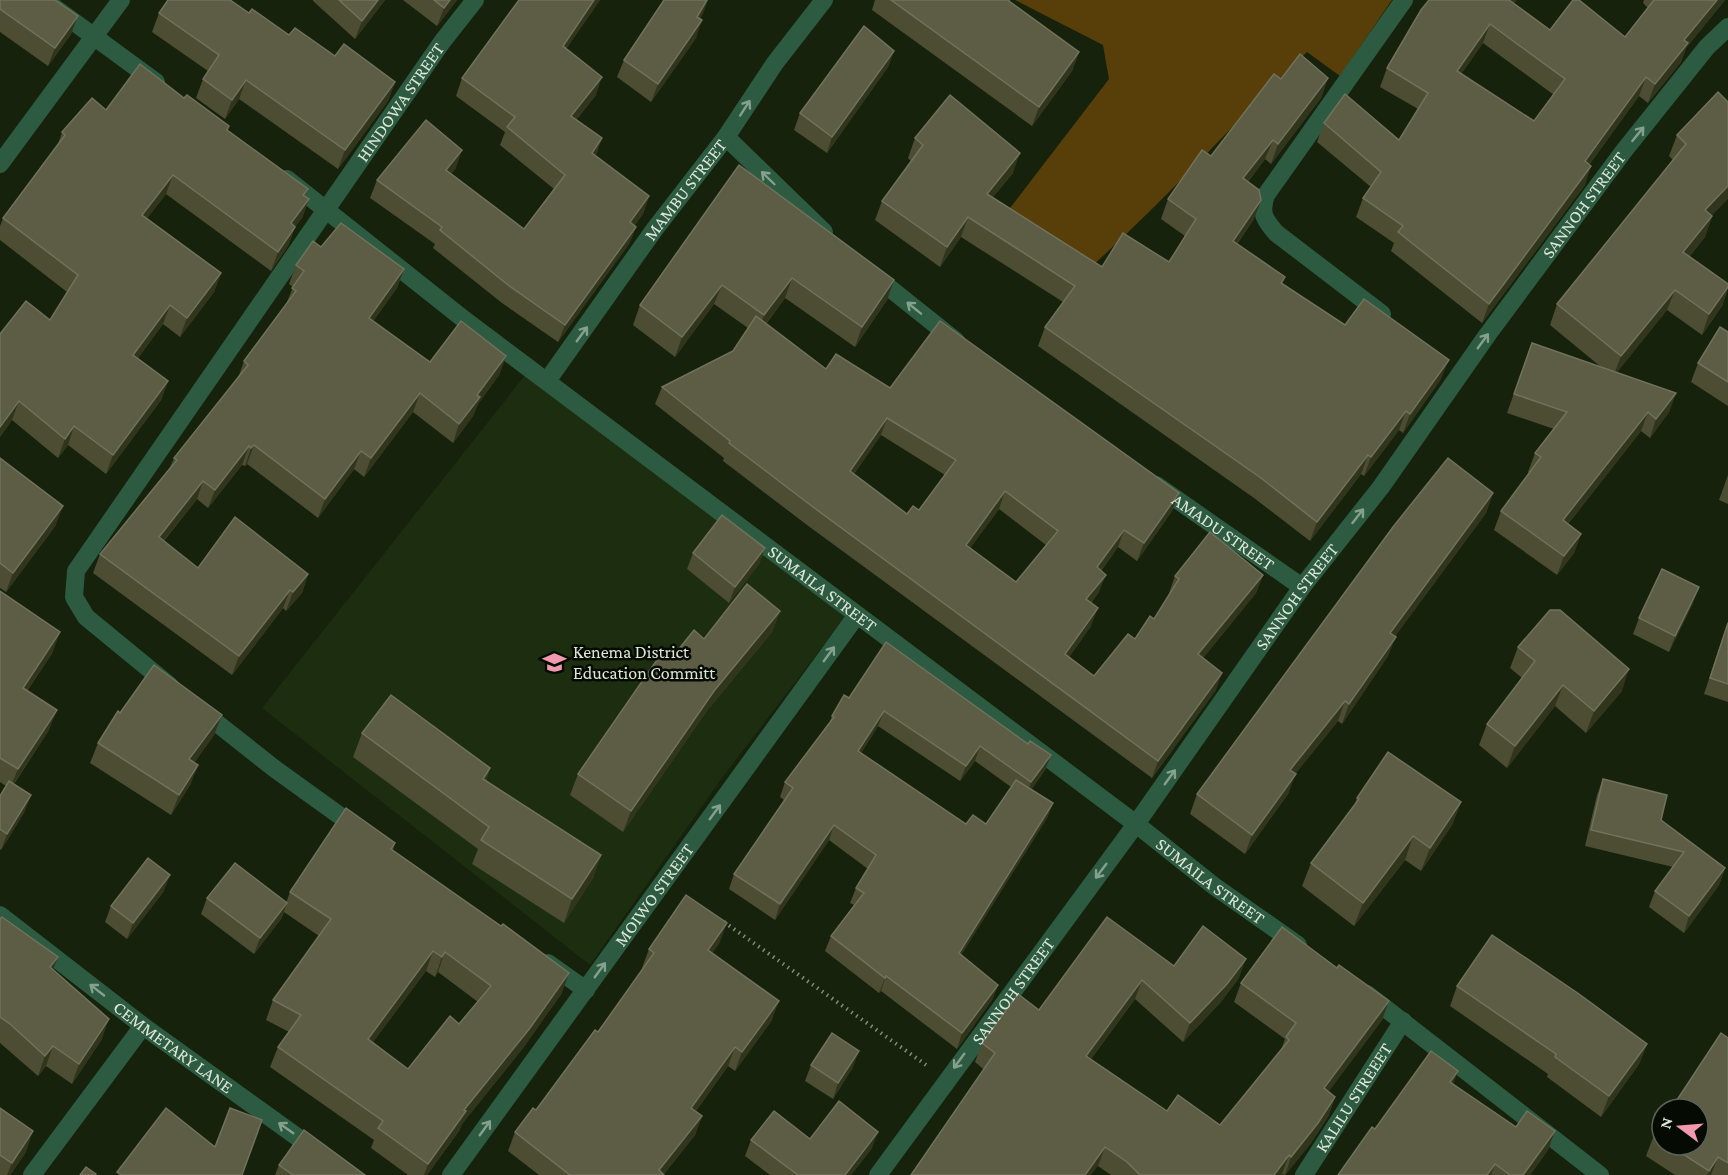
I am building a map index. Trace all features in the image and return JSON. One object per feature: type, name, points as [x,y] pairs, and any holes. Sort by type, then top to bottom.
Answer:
[{"type":"street","points":[[44,0],[170,92]]},
{"type":"street","points":[[0,164],[121,0]]},
{"type":"street","name":"HINDOWA STREET","points":[[375,840],[275,769],[86,617],[74,597],[76,571],[91,546],[328,209],[442,42],[475,0]]},
{"type":"street","name":"MAMBU STREET","points":[[547,381],[654,230],[726,137],[775,63],[824,0]]},
{"type":"street","points":[[1394,324],[1276,233],[1265,220],[1262,209],[1266,195],[1404,0]]},
{"type":"street","name":"SANNOH STREET","points":[[878,1175],[1136,824],[1302,587],[1381,487],[1454,371],[1623,152],[1707,47],[1728,27]]},
{"type":"street","points":[[726,137],[840,248]]},
{"type":"street","name":"SUMAILA STREET","points":[[273,169],[328,209],[466,321],[1136,824],[1214,886],[1312,955]]},
{"type":"street","points":[[858,262],[968,350]]},
{"type":"street","name":"AMADU STREET","points":[[1138,472],[1302,587]]},
{"type":"street","name":"MOIWO STREET","points":[[451,1175],[857,615]]},
{"type":"street","name":"CEMMETARY LANE","points":[[0,915],[143,1026],[350,1175]]},
{"type":"street","points":[[530,950],[586,990]]},
{"type":"street","points":[[1348,981],[1403,1021],[1600,1175]]},
{"type":"street","name":"KALILU STREEET","points":[[1304,1175],[1403,1021]]},
{"type":"street","points":[[32,1175],[143,1026]]},
{"type":"path","points":[[722,921],[946,1080]]},
{"type":"shaded area","points":[[1015,0],[1392,0],[1340,76],[1307,52],[1147,214],[1092,266],[1007,212],[1109,79],[1103,45]]},
{"type":"shaded area","name":"Kenema District Education Committ","points":[[526,374],[846,616],[722,778],[590,965],[262,708]]},
{"type":"building","points":[[0,0],[55,0],[78,16],[55,48],[0,9]]},
{"type":"building","points":[[168,0],[230,0],[249,13],[252,9],[289,35],[295,28],[335,56],[344,44],[395,82],[345,150],[246,80],[232,100],[203,79],[219,55],[159,13]]},
{"type":"building","points":[[339,0],[378,0],[362,21]]},
{"type":"building","points":[[434,0],[450,0],[444,8]]},
{"type":"building","points":[[519,0],[594,0],[563,46],[602,77],[571,116],[602,138],[592,153],[649,196],[630,222],[636,227],[565,325],[508,285],[440,230],[442,227],[377,180],[426,120],[462,150],[446,170],[524,229],[565,175],[507,127],[515,117],[462,78]]},
{"type":"building","points":[[664,0],[707,0],[697,17],[702,20],[658,84],[624,60]]},
{"type":"building","points":[[891,0],[1009,0],[1079,52],[1039,107]]},
{"type":"building","points":[[1429,0],[1509,0],[1550,30],[1573,0],[1579,0],[1625,37],[1654,0],[1717,0],[1684,40],[1688,43],[1655,84],[1646,77],[1585,161],[1591,166],[1489,304],[1398,232],[1403,226],[1363,198],[1381,172],[1324,123],[1345,94],[1399,140],[1428,93],[1387,68]],"holes":[[[1490,24],[1565,79],[1534,121],[1457,71]]]},
{"type":"building","points":[[864,26],[894,51],[832,137],[800,113]]},
{"type":"building","points":[[1300,54],[1328,78],[1278,144],[1273,140],[1243,178],[1259,190],[1261,200],[1233,241],[1285,277],[1281,283],[1345,325],[1364,299],[1449,360],[1410,414],[1406,411],[1371,457],[1368,455],[1317,522],[1261,478],[1045,327],[1075,286],[968,217],[947,247],[882,201],[923,145],[915,138],[950,95],[1020,153],[987,194],[1102,267],[1123,233],[1169,262],[1196,219],[1168,199],[1202,150],[1211,156],[1274,74],[1281,79]]},
{"type":"building","points":[[140,64],[184,98],[187,95],[229,126],[227,130],[308,189],[303,195],[309,199],[291,223],[295,227],[278,252],[173,175],[142,215],[221,273],[187,318],[170,305],[133,355],[168,381],[113,455],[74,426],[65,439],[19,401],[0,427],[0,334],[26,301],[50,320],[78,275],[3,218],[65,135],[62,132],[92,98],[106,110]]},
{"type":"building","points":[[1718,92],[1728,102],[1728,186],[1705,210],[1712,216],[1683,252],[1728,284],[1728,287],[1709,314],[1675,290],[1621,356],[1557,304],[1686,144],[1677,135]]},
{"type":"building","points":[[739,165],[894,280],[862,327],[792,278],[764,315],[722,285],[682,337],[640,305]]},
{"type":"building","points":[[341,223],[404,269],[369,318],[430,362],[461,321],[506,356],[477,395],[480,397],[459,424],[420,393],[371,458],[361,451],[325,499],[254,445],[251,448],[249,446],[215,490],[203,481],[159,537],[198,568],[235,517],[308,574],[293,592],[290,590],[239,656],[100,554],[177,460],[174,458],[248,365],[244,361],[296,291],[292,288],[304,271],[296,265],[313,241],[321,247]]},
{"type":"building","points":[[756,316],[826,369],[836,354],[890,388],[940,321],[1179,493],[1144,543],[1124,530],[1097,567],[1106,575],[1086,599],[1098,608],[1065,654],[1094,676],[1128,634],[1135,639],[1150,616],[1154,619],[1179,579],[1175,576],[1210,532],[1263,575],[1198,654],[1222,673],[1158,761],[813,507],[729,443],[730,441],[662,387],[733,351]],"holes":[[[887,418],[956,460],[919,510],[913,506],[907,514],[850,471]],[[1005,491],[1058,531],[1016,582],[966,545]]]},
{"type":"building","points":[[1720,327],[1728,332],[1728,382],[1698,363]]},
{"type":"building","points":[[1532,343],[1676,393],[1656,419],[1648,412],[1563,520],[1581,534],[1564,556],[1501,511],[1541,457],[1535,453],[1567,412],[1514,394]]},
{"type":"building","points":[[0,458],[63,506],[13,573],[0,563]]},
{"type":"building","points":[[1448,458],[1493,493],[1390,633],[1396,637],[1349,704],[1345,701],[1290,770],[1296,774],[1252,835],[1197,794],[1393,527]]},
{"type":"building","points":[[722,515],[765,548],[735,587],[693,553]]},
{"type":"building","points":[[1662,569],[1699,587],[1675,636],[1639,618]]},
{"type":"building","points":[[747,584],[780,611],[714,691],[631,811],[578,774],[661,654],[670,660],[694,630],[704,639]]},
{"type":"building","points":[[0,591],[60,632],[23,688],[57,710],[18,769],[0,758]]},
{"type":"building","points":[[1550,610],[1560,610],[1629,669],[1594,711],[1563,685],[1515,746],[1487,724],[1535,661],[1518,647]]},
{"type":"building","points":[[1728,623],[1728,684],[1710,678]]},
{"type":"building","points":[[886,642],[1028,744],[1030,741],[1051,755],[1031,782],[980,746],[966,766],[884,711],[858,751],[966,824],[973,815],[986,824],[1016,780],[1053,803],[959,953],[998,985],[962,1033],[831,936],[864,893],[856,888],[876,855],[834,825],[780,904],[734,874],[793,788],[785,782],[834,717],[832,716],[844,695],[849,698]]},
{"type":"building","points":[[154,665],[222,715],[189,759],[198,765],[179,795],[98,743],[118,711],[120,713]]},
{"type":"building","points":[[391,695],[490,768],[483,779],[601,855],[572,899],[481,840],[489,827],[362,733]]},
{"type":"building","points":[[1388,752],[1461,802],[1430,848],[1413,836],[1363,903],[1311,863],[1359,799],[1357,798]]},
{"type":"building","points":[[1603,779],[1667,795],[1661,820],[1725,868],[1689,916],[1655,891],[1684,852],[1591,830]]},
{"type":"building","points":[[9,781],[31,795],[7,834],[0,829],[0,796]]},
{"type":"building","points":[[346,808],[395,843],[391,849],[501,926],[503,924],[569,973],[530,1028],[464,1110],[466,1111],[428,1164],[378,1128],[383,1121],[278,1047],[301,1015],[273,1000],[331,919],[290,892]],"holes":[[[433,951],[442,957],[445,952],[491,986],[459,1024],[450,1016],[408,1069],[368,1039]]]},
{"type":"building","points":[[148,858],[170,875],[133,923],[111,906]]},
{"type":"building","points":[[235,863],[287,903],[260,938],[207,898]]},
{"type":"building","points":[[686,895],[727,923],[708,950],[779,1001],[742,1052],[735,1047],[691,1108],[702,1116],[659,1170],[664,1175],[570,1175],[515,1132],[533,1108],[536,1110],[595,1030],[598,1032],[654,953],[649,949]]},
{"type":"building","points":[[2,917],[58,957],[50,967],[109,1019],[79,1064],[53,1046],[45,1056],[0,1017],[0,919]]},
{"type":"building","points":[[1107,917],[1174,966],[1203,926],[1246,959],[1227,984],[1190,1023],[1142,980],[1086,1056],[1167,1111],[1178,1095],[1220,1125],[1289,1040],[1286,1037],[1296,1023],[1241,983],[1282,927],[1337,968],[1339,965],[1389,1001],[1324,1088],[1335,1097],[1318,1123],[1274,1175],[1140,1175],[1127,1162],[1105,1147],[1085,1175],[911,1175],[995,1053],[982,1043],[1018,994],[1039,1010]]},
{"type":"building","points":[[1492,935],[1647,1044],[1609,1096],[1555,1057],[1556,1054],[1457,986]]},
{"type":"building","points":[[832,1033],[859,1051],[838,1083],[811,1065]]},
{"type":"building","points":[[1721,1033],[1728,1038],[1728,1163],[1718,1157],[1709,1171],[1687,1157],[1710,1157],[1710,1097],[1679,1097]]},
{"type":"building","points":[[1431,1051],[1458,1071],[1450,1082],[1516,1127],[1527,1111],[1555,1131],[1523,1175],[1510,1175],[1495,1164],[1487,1175],[1338,1175],[1372,1127],[1375,1129]]},
{"type":"building","points":[[839,1101],[878,1132],[845,1175],[798,1175],[751,1140],[774,1111],[810,1139]]},
{"type":"building","points":[[0,1108],[33,1131],[12,1163],[0,1155]]},
{"type":"building","points":[[166,1108],[215,1147],[230,1108],[262,1120],[242,1175],[121,1175],[117,1172]]},
{"type":"building","points":[[304,1130],[365,1175],[293,1175],[279,1165]]},
{"type":"building","points":[[86,1167],[96,1174],[80,1175]]},
{"type":"place","name":"Kenema District Education Committ","points":[[555,662]]}]
